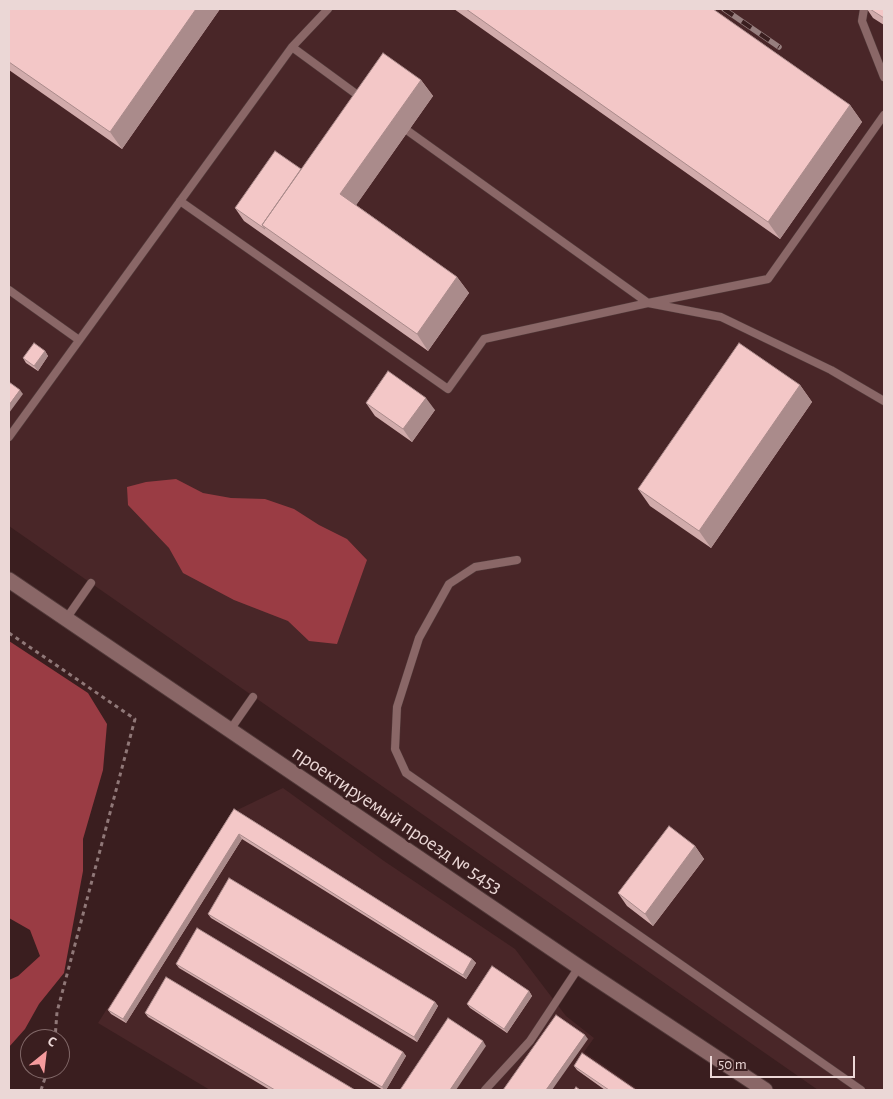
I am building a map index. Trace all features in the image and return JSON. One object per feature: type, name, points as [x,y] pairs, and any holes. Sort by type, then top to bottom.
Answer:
[{"type":"street","name":"проектируемый проезд № 5453","points":[[9,580],[579,967],[765,1090]]},
{"type":"lane","points":[[9,437],[292,47],[328,9]]},
{"type":"lane","points":[[864,9],[862,21],[884,78]]},
{"type":"lane","points":[[292,47],[373,105]]},
{"type":"lane","points":[[180,201],[448,389],[484,339],[768,279],[884,115]]},
{"type":"lane","points":[[397,123],[648,303],[721,317],[830,370],[884,401]]},
{"type":"lane","points":[[9,290],[79,340]]},
{"type":"lane","points":[[517,560],[475,567],[450,584],[419,638],[397,707],[395,748],[406,773],[861,1090]]},
{"type":"lane","points":[[66,619],[91,583]]},
{"type":"lane","points":[[230,730],[253,697]]},
{"type":"lane","points":[[485,1090],[530,1040],[579,967]]},
{"type":"path","points":[[9,633],[135,719],[58,1012],[56,1029]]},
{"type":"shaded area","points":[[9,9],[884,9],[884,1090],[818,1090],[9,526]]},
{"type":"shaded area","points":[[176,479],[203,493],[231,498],[265,499],[294,509],[319,525],[347,539],[367,560],[337,644],[309,641],[288,621],[234,600],[183,573],[169,548],[128,505],[127,487],[146,482]]},
{"type":"shaded area","points":[[9,641],[88,693],[107,724],[103,770],[83,839],[83,871],[64,973],[39,1004],[25,1029],[20,1029],[20,1035],[9,1047],[9,980],[18,976],[40,956],[30,930],[9,918]]},
{"type":"shaded area","points":[[283,788],[384,861],[515,949],[566,1016],[594,1038],[584,1052],[639,1090],[210,1090],[98,1023],[231,813]]},
{"type":"building","points":[[9,9],[196,9],[110,132],[9,62]]},
{"type":"building","points":[[466,9],[713,9],[850,105],[768,222]]},
{"type":"building","points":[[870,9],[884,9],[884,18]]},
{"type":"building","points":[[383,53],[421,80],[340,194],[457,277],[417,334],[262,225]]},
{"type":"building","points":[[275,151],[301,169],[262,225],[265,229],[235,208]]},
{"type":"building","points":[[34,343],[45,351],[34,366],[23,358]]},
{"type":"building","points":[[739,343],[800,385],[699,531],[638,489]]},
{"type":"building","points":[[388,371],[426,398],[403,429],[366,403]]},
{"type":"building","points":[[9,382],[20,390],[9,405]]},
{"type":"building","points":[[234,809],[472,959],[463,975],[239,834],[123,1019],[108,1010]]},
{"type":"building","points":[[669,826],[695,846],[645,914],[618,893]]},
{"type":"building","points":[[229,878],[435,1002],[414,1037],[208,914]]},
{"type":"building","points":[[197,928],[403,1052],[382,1087],[176,964]]},
{"type":"building","points":[[492,966],[529,991],[504,1029],[467,1004]]},
{"type":"building","points":[[166,977],[355,1090],[275,1090],[145,1013]]},
{"type":"building","points":[[556,1015],[585,1035],[546,1090],[503,1090]]},
{"type":"building","points":[[448,1018],[483,1041],[450,1090],[400,1090]]},
{"type":"building","points":[[582,1053],[636,1090],[609,1090],[574,1066]]},
{"type":"railway","points":[[724,9],[779,47]]}]
